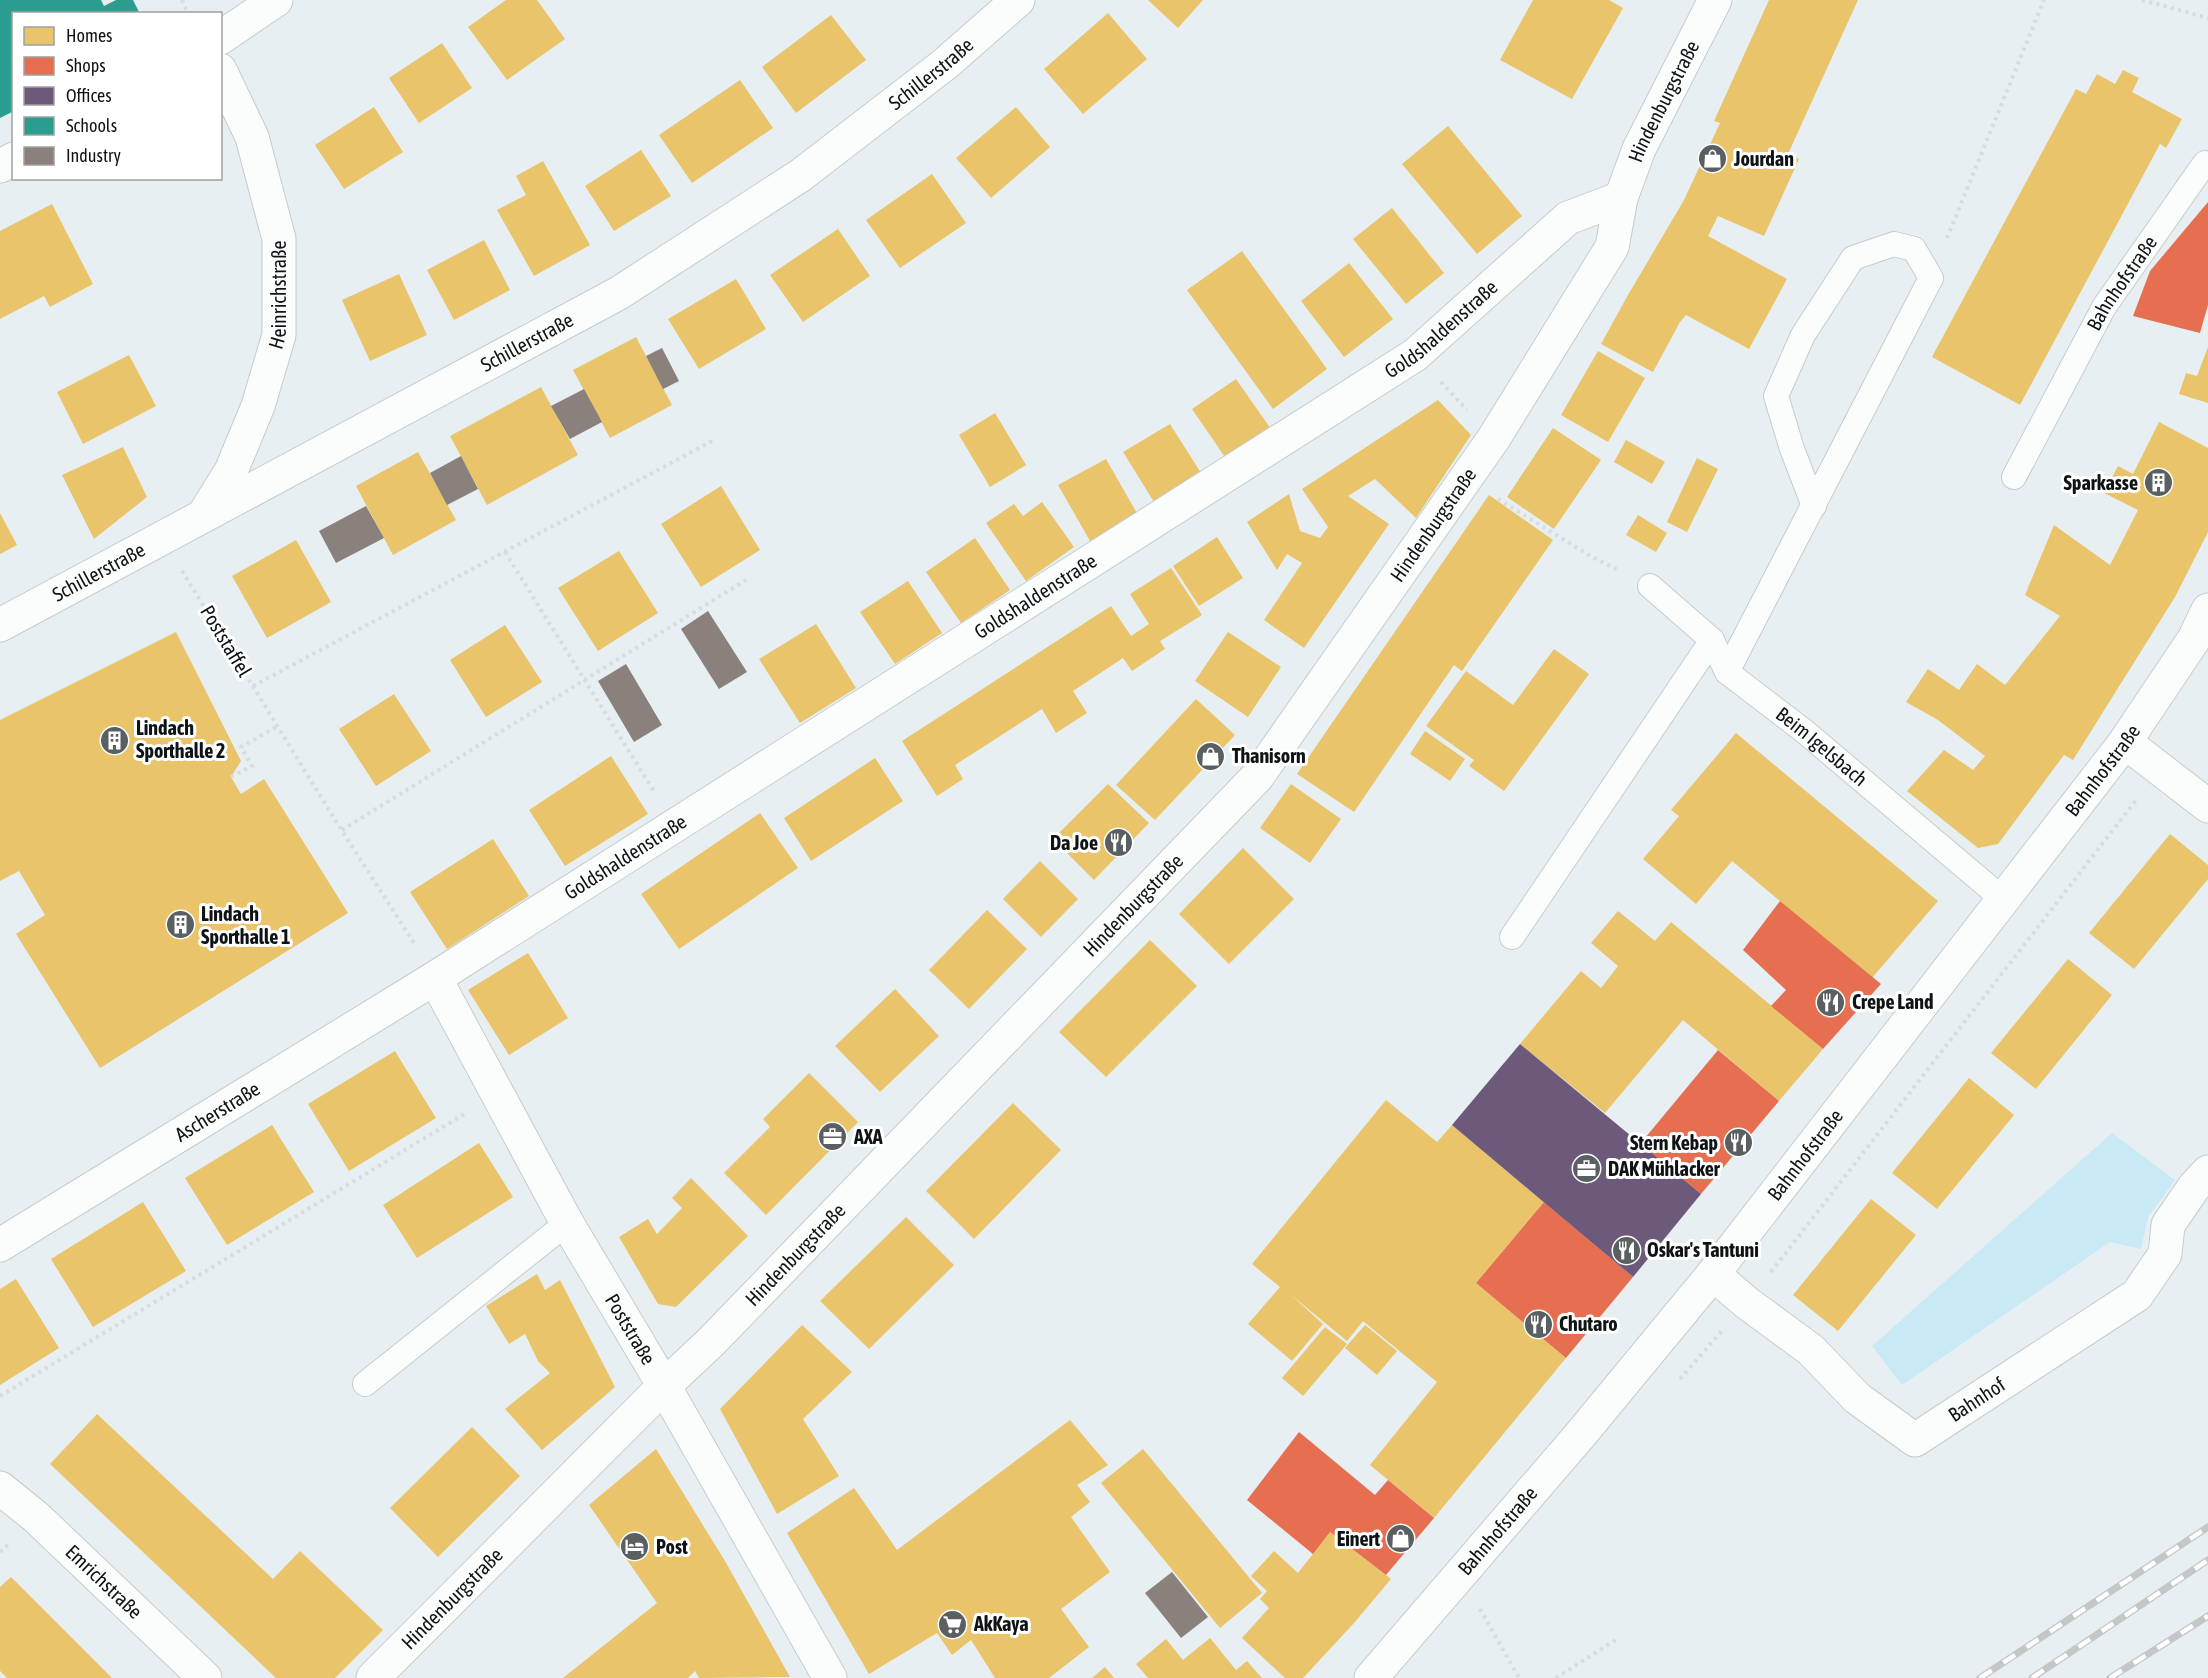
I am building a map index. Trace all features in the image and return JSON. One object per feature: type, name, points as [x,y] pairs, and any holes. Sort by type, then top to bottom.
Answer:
[{"type":"street","points":[[222,37],[276,0]]},
{"type":"street","name":"Schillerstraße","points":[[0,626],[619,293],[801,175],[945,64],[1018,0]]},
{"type":"street","name":"Hindenburgstraße","points":[[373,1678],[664,1386],[711,1342],[1257,777],[1494,438],[1612,247],[1621,198],[1639,149],[1715,0]]},
{"type":"street","name":"Heinrichstraße","points":[[204,515],[231,471],[258,406],[279,335],[279,239],[252,137],[222,74]]},
{"type":"street","name":"Goldshaldenstraße","points":[[435,978],[1415,355],[1568,218],[1621,198]]},
{"type":"street","name":"Bahnhofstraße","points":[[1371,1678],[1581,1434],[1713,1274],[2125,742],[2194,639],[2208,610]]},
{"type":"street","points":[[2125,742],[2208,806]]},
{"type":"street","name":"Poststraße","points":[[435,978],[567,1222],[664,1386],[830,1678]]},
{"type":"street","name":"Ascherstraße","points":[[0,1245],[435,978]]},
{"type":"street","name":"Bahnhof","points":[[1713,1274],[1811,1350],[1857,1398],[1916,1440],[2137,1295],[2165,1254],[2168,1225],[2194,1187],[2208,1172]]},
{"type":"street","name":"Emrichstraße","points":[[0,1488],[36,1517],[205,1678]]},
{"type":"lane","name":"Bahnhofstraße","points":[[2014,477],[2104,307],[2205,163],[2208,164]]},
{"type":"lane","points":[[1727,672],[1814,506],[1931,278],[1914,249],[1894,244],[1853,258],[1803,335],[1776,396],[1792,449],[1814,506]]},
{"type":"lane","name":"Beim Igelsbach","points":[[1650,586],[1712,640],[1727,672],[1804,731],[2004,900]]},
{"type":"lane","points":[[1512,937],[1712,640]]},
{"type":"lane","points":[[365,1384],[567,1222]]},
{"type":"path","points":[[1931,278],[2044,0]]},
{"type":"path","points":[[2142,0],[2208,18]]},
{"type":"path","points":[[1415,355],[1494,438]]},
{"type":"path","points":[[253,686],[716,439]]},
{"type":"path","points":[[1466,479],[1592,557]]},
{"type":"path","points":[[505,552],[646,777]]},
{"type":"path","name":"Poststaffel","points":[[180,568],[342,830]]},
{"type":"path","points":[[418,950],[342,830],[746,580]]},
{"type":"path","points":[[231,777],[252,766],[242,747],[278,726]]},
{"type":"path","points":[[0,1396],[497,1094]]},
{"type":"path","points":[[1480,1609],[1519,1678]]},
{"type":"path","points":[[1556,1678],[1617,1639]]},
{"type":"shaded area","points":[[2112,1133],[2175,1180],[2148,1217],[2141,1249],[2110,1242],[1902,1385],[1872,1346]]},
{"type":"building: Homes","points":[[506,0],[537,0],[565,39],[507,80],[468,27]]},
{"type":"building: Homes","points":[[1148,0],[1203,0],[1178,28]]},
{"type":"building: Homes","points":[[1533,0],[1609,0],[1623,8],[1572,99],[1500,60]]},
{"type":"building: Homes","points":[[1769,0],[1858,0],[1788,154],[1799,159],[1764,236],[1718,216],[1708,236],[1787,279],[1749,349],[1686,315],[1653,372],[1601,344],[1684,200],[1720,123],[1714,121]]},
{"type":"building: Homes","points":[[1108,13],[1147,59],[1083,114],[1044,69]]},
{"type":"building: Homes","points":[[831,15],[866,60],[796,113],[762,67]]},
{"type":"building: Homes","points":[[442,43],[472,88],[419,123],[389,78]]},
{"type":"building: Homes","points":[[2123,70],[2139,78],[2132,92],[2182,119],[2166,148],[2160,144],[2020,405],[1932,357],[2076,89],[2086,94],[2097,74],[2115,84]]},
{"type":"building: Homes","points":[[740,80],[773,128],[692,183],[659,135]]},
{"type":"building: Homes","points":[[374,107],[403,152],[344,189],[315,145]]},
{"type":"building: Homes","points":[[1016,107],[1050,147],[991,198],[956,158]]},
{"type":"building: Homes","points":[[1448,126],[1522,216],[1477,254],[1402,164]]},
{"type":"building: Homes","points":[[641,150],[671,196],[614,231],[585,186]]},
{"type":"building: Homes","points":[[543,161],[590,245],[534,276],[497,210],[526,195],[516,176]]},
{"type":"building: Homes","points":[[932,174],[966,223],[900,268],[866,220]]},
{"type":"building: Homes","points":[[52,204],[93,284],[50,307],[44,296],[0,319],[0,231]]},
{"type":"building: Homes","points":[[1392,208],[1444,273],[1406,304],[1353,239]]},
{"type":"building: Homes","points":[[838,229],[870,276],[803,322],[770,275]]},
{"type":"building: Homes","points":[[484,240],[510,290],[454,320],[427,270]]},
{"type":"building: Homes","points":[[1242,251],[1327,369],[1273,409],[1187,290]]},
{"type":"building: Homes","points":[[1349,263],[1393,319],[1344,357],[1301,301]]},
{"type":"building: Homes","points":[[399,274],[427,335],[370,361],[342,300]]},
{"type":"building: Homes","points":[[736,279],[766,329],[699,369],[668,319]]},
{"type":"building: Homes","points":[[636,337],[672,405],[610,438],[573,370]]},
{"type":"building: Homes","points":[[2208,347],[2208,403],[2179,394],[2186,373],[2197,376]]},
{"type":"building: Homes","points":[[1598,351],[1645,378],[1608,442],[1561,415]]},
{"type":"building: Homes","points":[[129,355],[156,406],[83,444],[57,392]]},
{"type":"building: Homes","points":[[1236,379],[1271,429],[1227,460],[1192,409]]},
{"type":"building: Homes","points":[[541,387],[578,455],[487,505],[450,436]]},
{"type":"building: Homes","points":[[1438,400],[1471,435],[1416,518],[1375,479],[1348,496],[1389,524],[1304,648],[1264,620],[1302,563],[1287,554],[1277,570],[1247,522],[1289,494],[1300,531],[1320,538],[1328,527],[1302,489]]},
{"type":"building: Homes","points":[[995,413],[1026,465],[990,487],[959,435]]},
{"type":"building: Homes","points":[[2159,422],[2208,448],[2208,532],[2175,597],[2073,760],[2064,755],[1998,844],[1978,848],[1907,791],[1944,750],[1973,770],[1985,756],[1938,720],[1906,702],[1928,669],[1959,690],[1977,664],[2005,685],[2060,616],[2025,595],[2054,525],[2110,565],[2138,510],[2104,493],[2118,466],[2133,474]]},
{"type":"building: Homes","points":[[1170,424],[1201,473],[1154,502],[1123,452]]},
{"type":"building: Homes","points":[[1553,428],[1601,460],[1554,529],[1507,497]]},
{"type":"building: Homes","points":[[1626,440],[1665,462],[1652,484],[1614,462]]},
{"type":"building: Homes","points":[[123,447],[147,497],[94,539],[62,475]]},
{"type":"building: Homes","points":[[418,452],[456,520],[393,555],[356,486]]},
{"type":"building: Homes","points":[[1697,458],[1718,469],[1687,532],[1667,522]]},
{"type":"building: Homes","points":[[1106,459],[1138,515],[1090,541],[1058,485]]},
{"type":"building: Homes","points":[[721,486],[760,550],[701,587],[661,524]]},
{"type":"building: Homes","points":[[1489,495],[1553,540],[1462,671],[1454,665],[1354,812],[1297,774]]},
{"type":"building: Homes","points":[[1042,502],[1074,547],[1026,581],[986,523],[1014,504],[1023,516]]},
{"type":"building: Homes","points":[[0,513],[17,545],[0,554]]},
{"type":"building: Homes","points":[[1638,515],[1667,533],[1656,552],[1626,535]]},
{"type":"building: Homes","points":[[1217,537],[1243,578],[1199,606],[1173,566]]},
{"type":"building: Homes","points":[[975,538],[1010,590],[961,623],[926,572]]},
{"type":"building: Homes","points":[[296,540],[331,602],[267,638],[232,576]]},
{"type":"building: Homes","points":[[619,551],[658,613],[598,651],[558,588]]},
{"type":"building: Homes","points":[[1171,568],[1202,615],[1160,641],[1165,649],[1132,671],[1123,658],[1073,691],[1087,713],[1056,733],[1042,709],[955,765],[963,779],[937,796],[902,741],[1111,606],[1131,636],[1149,624],[1130,594]]},
{"type":"building: Homes","points":[[908,581],[942,633],[895,664],[860,612]]},
{"type":"building: Homes","points":[[816,624],[856,688],[800,723],[759,659]]},
{"type":"building: Homes","points":[[505,625],[542,682],[486,717],[450,660]]},
{"type":"building: Homes","points":[[176,632],[241,761],[231,777],[241,794],[264,779],[348,913],[100,1068],[16,934],[45,915],[19,871],[0,881],[0,720]]},
{"type":"building: Homes","points":[[1228,632],[1281,667],[1248,717],[1195,681]]},
{"type":"building: Homes","points":[[1554,649],[1589,674],[1504,791],[1469,766],[1474,760],[1426,726],[1466,671],[1513,705]]},
{"type":"building: Homes","points":[[394,694],[431,751],[376,786],[339,729]]},
{"type":"building: Homes","points":[[1196,699],[1235,735],[1155,820],[1116,785]]},
{"type":"building: Homes","points":[[1425,731],[1465,759],[1450,781],[1410,754]]},
{"type":"building: Homes","points":[[1736,733],[1938,901],[1872,978],[1732,861],[1696,904],[1643,859],[1679,816],[1671,810]]},
{"type":"building: Homes","points":[[611,756],[648,814],[565,866],[529,810]]},
{"type":"building: Homes","points":[[875,758],[903,801],[811,861],[784,818]]},
{"type":"building: Homes","points":[[1108,784],[1149,823],[1094,880],[1053,839]]},
{"type":"building: Homes","points":[[1291,784],[1341,819],[1310,863],[1260,828]]},
{"type":"building: Homes","points":[[760,813],[798,868],[679,949],[641,894]]},
{"type":"building: Homes","points":[[2170,834],[2208,865],[2208,879],[2134,969],[2089,933]]},
{"type":"building: Homes","points":[[493,839],[529,896],[447,949],[410,892]]},
{"type":"building: Homes","points":[[1243,848],[1294,899],[1229,964],[1179,914]]},
{"type":"building: Homes","points":[[1040,861],[1078,899],[1041,937],[1003,899]]},
{"type":"building: Homes","points":[[987,910],[1027,949],[969,1009],[929,970]]},
{"type":"building: Homes","points":[[1618,911],[1655,941],[1671,922],[1823,1049],[1779,1101],[1683,1020],[1605,1113],[1520,1044],[1581,971],[1601,988],[1618,966],[1591,943]]},
{"type":"building: Homes","points":[[1150,940],[1197,986],[1106,1077],[1059,1032]]},
{"type":"building: Homes","points":[[528,953],[568,1018],[509,1055],[468,990]]},
{"type":"building: Homes","points":[[2068,959],[2112,995],[2036,1089],[1991,1053]]},
{"type":"building: Homes","points":[[895,989],[939,1036],[880,1092],[835,1046]]},
{"type":"building: Homes","points":[[395,1051],[436,1118],[349,1171],[308,1104]]},
{"type":"building: Homes","points":[[809,1073],[858,1122],[766,1215],[724,1173],[770,1127],[763,1119]]},
{"type":"building: Homes","points":[[1969,1078],[2014,1115],[1937,1209],[1892,1173]]},
{"type":"building: Homes","points":[[1386,1100],[1437,1142],[1452,1125],[1544,1202],[1476,1283],[1566,1358],[1434,1518],[1370,1465],[1437,1382],[1363,1321],[1347,1341],[1290,1294],[1323,1324],[1292,1361],[1248,1324],[1280,1287],[1252,1264]]},
{"type":"building: Homes","points":[[1013,1103],[1061,1150],[974,1239],[926,1191]]},
{"type":"building: Homes","points":[[272,1125],[314,1192],[227,1245],[185,1178]]},
{"type":"building: Homes","points":[[479,1143],[513,1197],[417,1258],[383,1205]]},
{"type":"building: Homes","points":[[691,1178],[748,1236],[676,1307],[658,1304],[619,1237],[648,1219],[657,1234],[682,1208],[672,1198]]},
{"type":"building: Homes","points":[[1871,1199],[1916,1235],[1838,1331],[1793,1295]]},
{"type":"building: Homes","points":[[143,1202],[186,1271],[93,1327],[51,1259]]},
{"type":"building: Homes","points":[[906,1217],[954,1265],[869,1349],[820,1301]]},
{"type":"building: Homes","points":[[537,1274],[545,1290],[560,1280],[615,1387],[542,1450],[505,1409],[550,1373],[538,1361],[525,1334],[509,1344],[486,1306]]},
{"type":"building: Homes","points":[[16,1279],[59,1348],[0,1385],[0,1289]]},
{"type":"building: Homes","points":[[802,1325],[852,1372],[803,1419],[839,1476],[777,1514],[720,1409]]},
{"type":"building: Homes","points":[[1365,1325],[1397,1351],[1377,1375],[1345,1348]]},
{"type":"building: Homes","points":[[1325,1327],[1347,1344],[1303,1396],[1282,1378]]},
{"type":"building: Homes","points":[[97,1414],[273,1579],[300,1551],[383,1630],[335,1678],[276,1678],[50,1464]]},
{"type":"building: Homes","points":[[1070,1420],[1108,1465],[1077,1485],[1090,1502],[1071,1517],[1110,1572],[1061,1609],[1089,1647],[1049,1678],[995,1678],[971,1640],[952,1655],[937,1633],[869,1674],[787,1533],[854,1488],[897,1550]]},
{"type":"building: Homes","points":[[472,1427],[520,1476],[438,1557],[390,1508]]},
{"type":"building: Homes","points":[[656,1449],[725,1561],[790,1677],[699,1678],[695,1671],[688,1678],[563,1678],[657,1603],[589,1505]]},
{"type":"building: Homes","points":[[1143,1449],[1262,1593],[1220,1628],[1101,1483]]},
{"type":"building: Homes","points":[[1330,1532],[1391,1579],[1303,1678],[1285,1678],[1242,1638],[1269,1608],[1260,1599],[1267,1591],[1251,1576],[1274,1551],[1298,1573]]},
{"type":"building: Homes","points":[[11,1577],[112,1678],[7,1678],[0,1671],[0,1587]]},
{"type":"building: Homes","points":[[1210,1638],[1236,1670],[1247,1661],[1262,1678],[1148,1678],[1136,1664],[1166,1639],[1183,1660]]},
{"type":"building: Homes","points":[[1105,1667],[1114,1678],[1092,1678]]},
{"type":"building: Shops","points":[[2208,202],[2208,305],[2200,333],[2133,316],[2150,271]]},
{"type":"building: Shops","points":[[1780,901],[1881,984],[1823,1049],[1771,1006],[1786,990],[1743,950]]},
{"type":"building: Shops","points":[[1718,1050],[1779,1101],[1701,1194],[1640,1144]]},
{"type":"building: Shops","points":[[1544,1202],[1633,1277],[1566,1358],[1476,1283]]},
{"type":"building: Shops","points":[[1299,1432],[1375,1495],[1388,1480],[1434,1518],[1386,1575],[1330,1532],[1313,1554],[1247,1500]]},
{"type":"building: Offices","name":"DAK Mühlacker","points":[[1520,1044],[1701,1194],[1633,1277],[1452,1125]]},
{"type":"building: Schools","points":[[0,0],[101,0],[104,6],[116,0],[133,0],[139,12],[12,12],[12,112],[0,118]]},
{"type":"building: Industry","points":[[662,348],[679,381],[663,389],[646,356]]},
{"type":"building: Industry","points":[[584,389],[602,422],[570,439],[551,406]]},
{"type":"building: Industry","points":[[461,456],[478,489],[447,505],[430,473]]},
{"type":"building: Industry","points":[[366,506],[384,538],[336,563],[319,531]]},
{"type":"building: Industry","points":[[708,611],[747,672],[719,689],[681,629]]},
{"type":"building: Industry","points":[[626,664],[662,725],[634,742],[598,681]]},
{"type":"building: Industry","points":[[1172,1572],[1208,1617],[1181,1638],[1145,1593]]},
{"type":"railway","points":[[1980,1678],[2208,1527]]},
{"type":"railway","points":[[2032,1678],[2208,1560]]},
{"type":"railway","points":[[2110,1678],[2208,1616]]},
{"type":"place","name":"Jourdan","points":[[1713,159]]},
{"type":"place","name":"Sparkasse","points":[[2159,483]]},
{"type":"place","name":"Lindach Sporthalle 2","points":[[115,740]]},
{"type":"place","name":"Thanisorn","points":[[1211,756]]},
{"type":"place","name":"Da Joe","points":[[1119,843]]},
{"type":"place","name":"Lindach Sporthalle 1","points":[[180,925]]},
{"type":"place","name":"Crepe Land","points":[[1831,1002]]},
{"type":"place","name":"AXA","points":[[833,1137]]},
{"type":"place","name":"Stern Kebap","points":[[1739,1143]]},
{"type":"place","name":"DAK Mühlacker","points":[[1587,1169]]},
{"type":"place","name":"Oskar's Tantuni","points":[[1626,1250]]},
{"type":"place","name":"Chutaro","points":[[1538,1324]]},
{"type":"place","name":"Einert","points":[[1401,1539]]},
{"type":"place","name":"Post","points":[[635,1547]]},
{"type":"place","name":"AkKaya","points":[[953,1624]]}]
